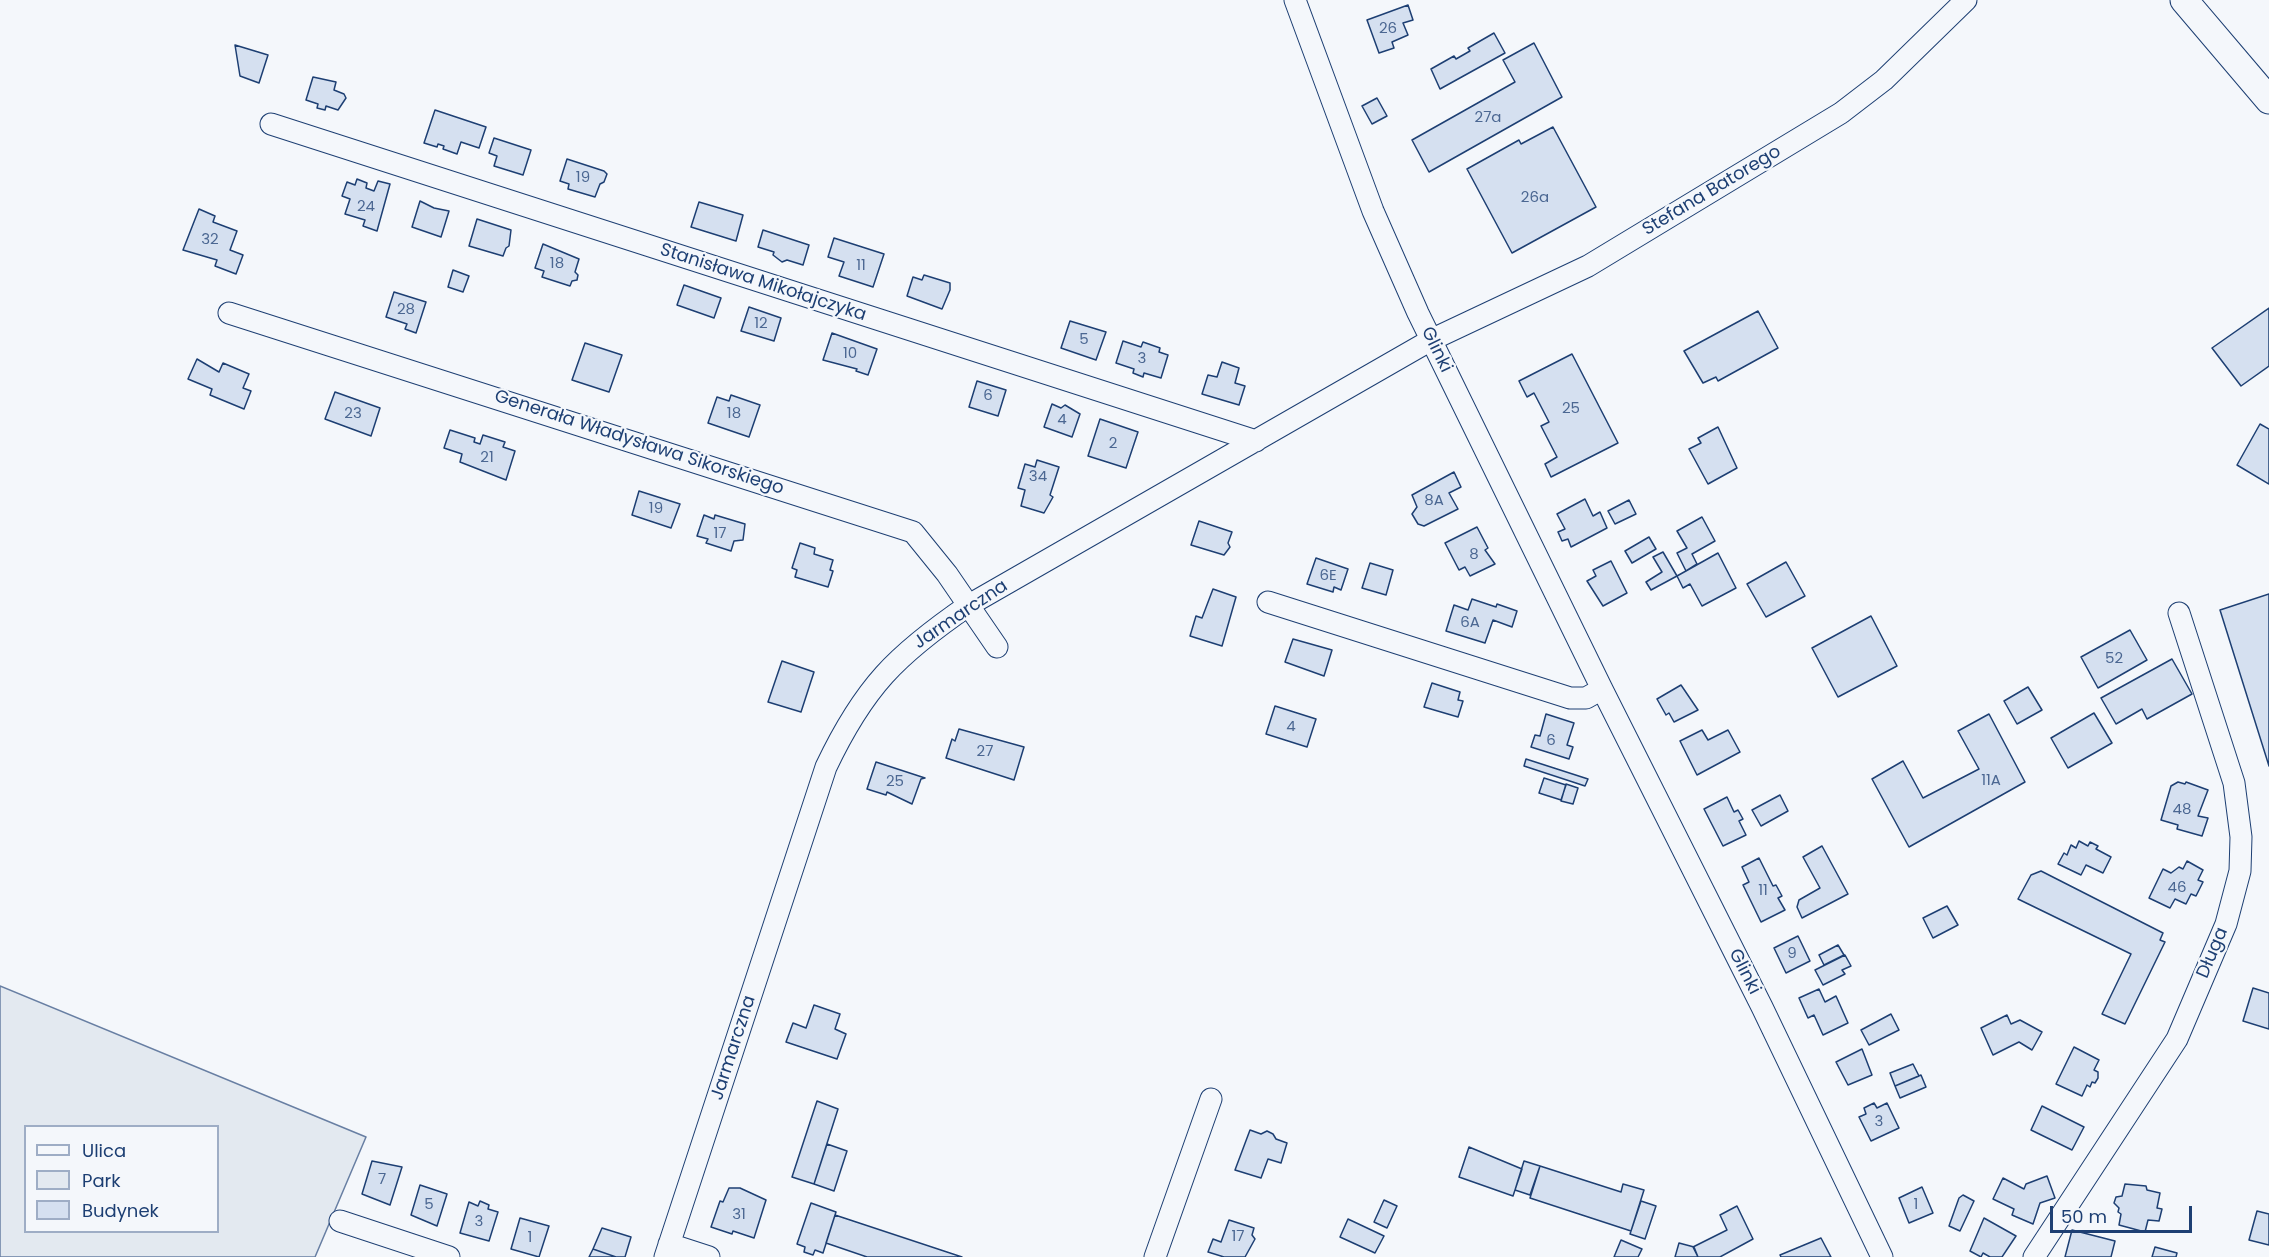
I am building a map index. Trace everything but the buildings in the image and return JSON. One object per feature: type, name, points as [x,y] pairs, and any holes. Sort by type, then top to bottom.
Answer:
[{"type":"main road","points":[[2184,0],[2269,100]]},
{"type":"street","name":"Glinki","points":[[1295,0],[1373,212],[1431,340],[1602,689],[1762,1007],[1882,1257]]},
{"type":"street","name":"Stefana Batorego","points":[[1431,340],[1588,266],[1841,113],[1884,80],[1966,0]]},
{"type":"street","name":"Stanisława Mikołajczyka","points":[[271,124],[1256,441]]},
{"type":"street","name":"Generała Władysława Sikorskiego","points":[[229,313],[913,532],[969,605],[997,647]]},
{"type":"street","name":"Jarmarczna","points":[[667,1250],[826,767],[842,735],[873,686],[924,636],[969,605],[1431,340]]},
{"type":"street","points":[[1268,602],[1570,698],[1586,698],[1602,689]]},
{"type":"street","name":"Długa","points":[[2034,1257],[2176,1039],[2226,924],[2240,871],[2241,837],[2234,783],[2179,613]]},
{"type":"street","points":[[1155,1257],[1210,1099]]},
{"type":"street","points":[[340,1221],[449,1257]]},
{"type":"street","points":[[667,1250],[710,1257]]},
{"type":"green space","points":[[0,986],[366,1137],[315,1257],[0,1257]]}]
